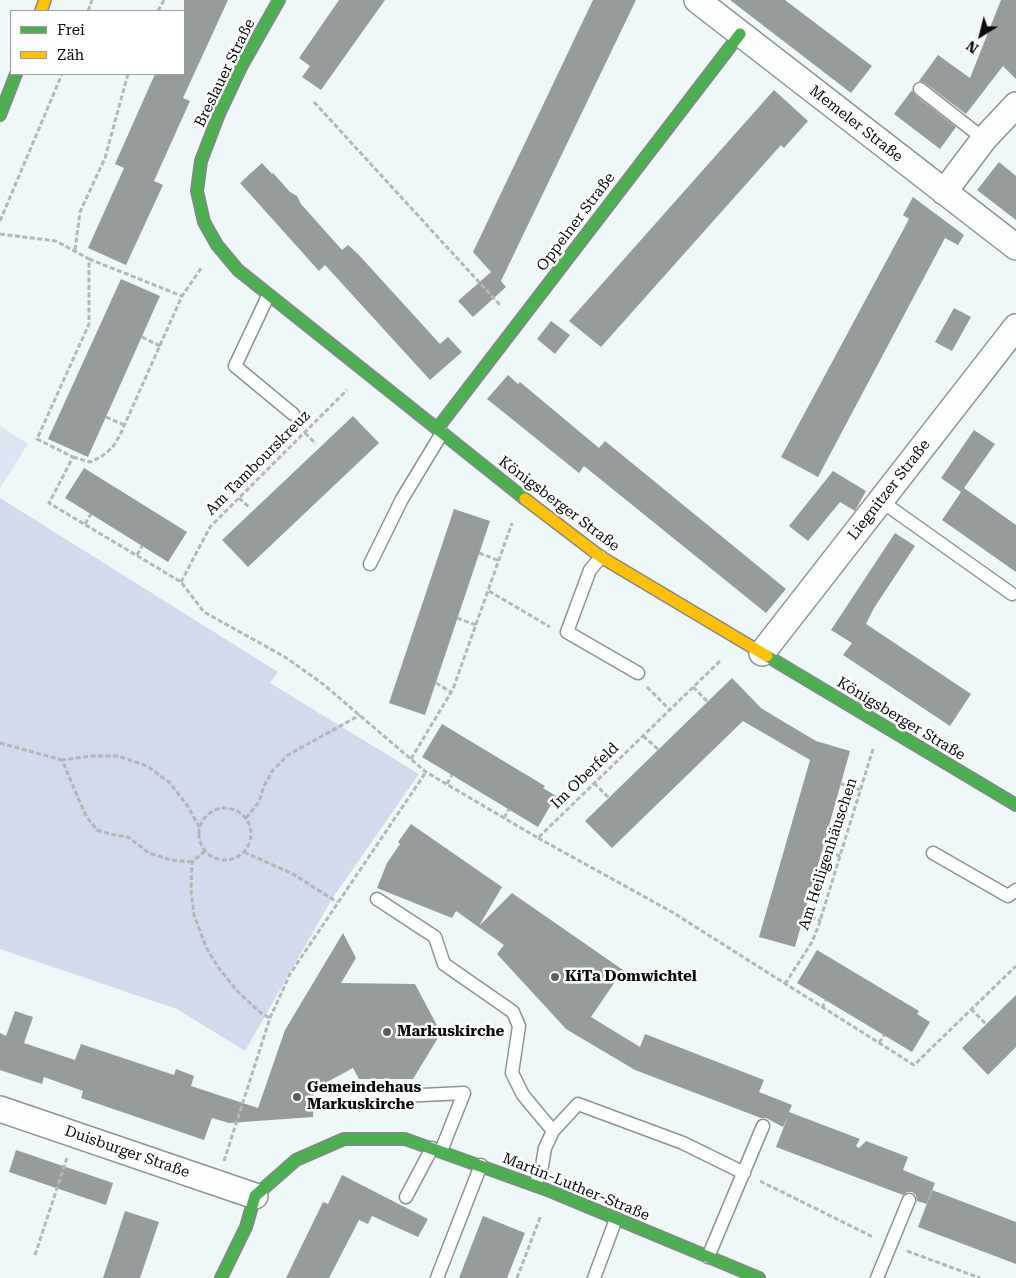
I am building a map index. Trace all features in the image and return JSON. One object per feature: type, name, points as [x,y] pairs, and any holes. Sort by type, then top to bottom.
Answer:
[{"type":"street","name":"Breslauer Straße","points":[[201,161],[219,114],[241,67],[279,0]]},
{"type":"street","name":"Memeler Straße","points":[[697,0],[1016,247]]},
{"type":"street","name":"Oppelner Straße","points":[[439,431],[517,324],[740,34]]},
{"type":"street","points":[[0,115],[16,75]]},
{"type":"street","points":[[944,192],[984,139],[1016,105]]},
{"type":"street","name":"Königsberger Straße","points":[[201,161],[197,191],[204,222],[217,246],[238,270],[268,296],[558,526],[601,557],[1016,805]]},
{"type":"street","name":"Liegnitzer Straße","points":[[762,653],[1016,327]]},
{"type":"street","name":"Duisburger Straße","points":[[0,1109],[255,1196]]},
{"type":"street","name":"Martin-Luther-Straße","points":[[255,1196],[296,1160],[344,1139],[405,1138],[535,1185],[759,1278]]},
{"type":"street","points":[[221,1278],[246,1227],[255,1196]]},
{"type":"lane","points":[[920,88],[984,139]]},
{"type":"lane","points":[[268,296],[235,366],[293,414]]},
{"type":"lane","points":[[370,564],[402,499],[439,431]]},
{"type":"lane","points":[[881,501],[1012,594]]},
{"type":"lane","points":[[601,557],[590,570],[567,632],[638,673]]},
{"type":"lane","points":[[933,853],[1008,896],[1016,890]]},
{"type":"lane","points":[[377,899],[435,937],[444,964],[513,1012],[519,1026],[512,1072],[523,1094],[553,1130]]},
{"type":"lane","points":[[344,1093],[401,1096],[464,1092],[437,1150],[406,1197]]},
{"type":"lane","points":[[535,1185],[542,1166],[545,1148],[553,1130],[578,1104],[683,1143],[744,1173]]},
{"type":"lane","points":[[708,1257],[763,1126]]},
{"type":"lane","points":[[437,1278],[481,1165]]},
{"type":"lane","points":[[877,1278],[909,1200]]},
{"type":"lane","points":[[594,1278],[616,1219]]},
{"type":"path","points":[[0,221],[62,75]]},
{"type":"path","points":[[75,250],[80,212],[105,158],[128,75]]},
{"type":"path","points":[[314,102],[517,324]]},
{"type":"path","points":[[0,234],[56,242],[75,250],[89,259],[182,296]]},
{"type":"path","points":[[89,259],[89,324],[37,439],[73,457],[90,462],[101,457],[112,448],[182,296],[217,246]]},
{"type":"path","points":[[142,337],[160,346]]},
{"type":"path","name":"Am Tambourskreuz","points":[[182,582],[210,527],[366,372]]},
{"type":"path","points":[[106,417],[124,425]]},
{"type":"path","points":[[304,433],[316,444]]},
{"type":"path","points":[[73,457],[49,503],[182,582],[204,612],[285,657],[324,684],[426,772],[538,838],[672,912],[914,1065],[1016,966]]},
{"type":"path","points":[[411,759],[451,692],[500,561],[521,496]]},
{"type":"path","points":[[239,498],[249,507]]},
{"type":"path","points":[[85,524],[91,514]]},
{"type":"path","points":[[137,555],[142,546]]},
{"type":"path","points":[[479,553],[500,561]]},
{"type":"path","points":[[489,590],[556,631],[567,632]]},
{"type":"path","points":[[458,618],[476,625]]},
{"type":"path","name":"Im Oberfeld","points":[[538,838],[741,641]]},
{"type":"path","points":[[638,673],[647,687],[670,710]]},
{"type":"path","points":[[436,684],[451,692]]},
{"type":"path","points":[[693,687],[708,702]]},
{"type":"path","points":[[246,818],[259,802],[264,786],[273,770],[288,755],[360,715]]},
{"type":"path","name":"Am Heiligenhäuschen","points":[[785,984],[812,942],[820,921],[880,724]]},
{"type":"path","points":[[643,736],[659,750]]},
{"type":"path","points":[[0,743],[62,760],[91,756],[118,756],[147,766],[169,782],[187,805],[200,828]]},
{"type":"path","points":[[62,760],[86,816],[97,830],[128,837],[149,853],[170,860],[192,862]]},
{"type":"path","points":[[216,1183],[270,1018],[290,974],[426,772]]},
{"type":"path","points":[[447,784],[452,775]]},
{"type":"path","points":[[594,784],[609,798]]},
{"type":"path","points":[[841,784],[861,790]]},
{"type":"path","points":[[232,809],[246,818],[252,832],[249,846],[237,858],[220,860],[205,850],[199,836],[200,828],[203,821],[216,810],[232,809]]},
{"type":"path","points":[[504,818],[509,809]]},
{"type":"path","points":[[205,850],[192,862],[191,890],[194,915],[206,947],[218,968],[238,992],[261,1013],[270,1018]]},
{"type":"path","points":[[822,850],[840,856]]},
{"type":"path","points":[[244,852],[293,874],[337,902]]},
{"type":"path","points":[[804,914],[820,921]]},
{"type":"path","points":[[822,1008],[826,1000]]},
{"type":"path","points":[[971,1010],[986,1024]]},
{"type":"path","points":[[879,1043],[884,1035]]},
{"type":"path","points":[[35,1255],[75,1134]]},
{"type":"path","points":[[744,1173],[890,1245],[980,1278]]},
{"type":"path","points":[[517,1278],[550,1191]]},
{"type":"shaded area","points":[[0,426],[28,444],[0,488]]},
{"type":"shaded area","points":[[0,498],[278,672],[270,683],[419,774],[332,899],[245,1051],[177,1009],[0,949]]},
{"type":"building","points":[[184,0],[228,0],[183,98],[190,101],[154,181],[163,185],[126,265],[88,248],[124,168],[115,164],[155,75],[185,75]]},
{"type":"building","points":[[339,0],[385,0],[321,90],[302,77],[310,66],[299,58]]},
{"type":"building","points":[[593,0],[636,0],[501,281],[506,287],[473,317],[458,301],[491,272],[473,252]]},
{"type":"building","points":[[730,0],[785,0],[872,66],[851,93]]},
{"type":"building","points":[[1001,0],[1016,0],[1016,79],[1003,66],[966,114],[925,83],[919,81],[938,55],[970,78]]},
{"type":"building","points":[[774,90],[808,121],[784,148],[781,145],[601,347],[569,321]]},
{"type":"building","points":[[912,90],[915,95],[956,127],[940,149],[894,114]]},
{"type":"building","points":[[999,162],[1016,176],[1016,220],[977,190]]},
{"type":"building","points":[[262,163],[290,192],[297,196],[301,204],[342,250],[348,245],[358,254],[440,344],[448,337],[462,352],[430,380],[325,265],[319,271],[240,183]]},
{"type":"building","points":[[913,197],[964,235],[958,245],[945,238],[818,477],[781,457],[909,219],[903,215]]},
{"type":"building","points":[[121,279],[160,296],[88,457],[48,439]]},
{"type":"building","points":[[954,308],[971,317],[952,351],[935,342]]},
{"type":"building","points":[[551,321],[570,335],[555,354],[537,339]]},
{"type":"building","points":[[508,375],[518,384],[520,382],[599,448],[605,441],[786,589],[766,613],[584,466],[579,473],[487,399]]},
{"type":"building","points":[[353,416],[379,443],[248,567],[222,540]]},
{"type":"building","points":[[974,430],[995,444],[964,488],[1016,525],[1016,572],[942,520],[961,492],[941,478]]},
{"type":"building","points":[[84,468],[187,532],[168,562],[65,498]]},
{"type":"building","points":[[833,471],[866,491],[855,511],[840,502],[808,541],[789,526]]},
{"type":"building","points":[[454,509],[490,521],[425,715],[389,703]]},
{"type":"building","points":[[895,533],[915,546],[874,608],[866,624],[971,694],[950,726],[843,655],[852,643],[831,630]]},
{"type":"building","points":[[732,678],[761,708],[816,741],[850,751],[795,947],[759,937],[810,760],[743,721],[612,848],[585,821]]},
{"type":"building","points":[[442,724],[545,786],[543,788],[556,796],[538,827],[422,757]]},
{"type":"building","points":[[411,824],[502,887],[479,926],[512,893],[623,970],[591,1017],[640,1047],[645,1034],[764,1080],[759,1092],[792,1105],[789,1112],[860,1139],[856,1146],[859,1148],[866,1141],[908,1157],[903,1170],[935,1183],[927,1204],[917,1201],[916,1195],[912,1192],[907,1192],[903,1195],[776,1147],[788,1116],[783,1127],[766,1118],[761,1118],[635,1070],[566,1029],[497,954],[504,945],[456,911],[452,918],[377,888],[387,863],[400,844],[398,842]]},
{"type":"building","points":[[343,933],[356,958],[341,983],[415,984],[441,1033],[413,1079],[359,1079],[353,1068],[314,1089],[313,1117],[229,1123],[212,1118],[204,1140],[81,1098],[83,1091],[44,1077],[42,1084],[0,1070],[0,1033],[6,1036],[15,1011],[33,1017],[24,1043],[75,1060],[81,1044],[174,1075],[176,1069],[194,1076],[191,1086],[258,1108],[285,1030]]},
{"type":"building","points":[[817,950],[919,1011],[917,1014],[930,1022],[912,1052],[797,983]]},
{"type":"building","points":[[1016,995],[1016,1047],[988,1075],[962,1048]]},
{"type":"building","points":[[16,1150],[113,1183],[106,1205],[9,1172]]},
{"type":"building","points":[[342,1175],[428,1219],[418,1237],[372,1216],[368,1224],[359,1220],[329,1278],[286,1278],[323,1202],[328,1204]]},
{"type":"building","points":[[932,1190],[1016,1222],[1016,1264],[918,1227]]},
{"type":"building","points":[[125,1211],[159,1222],[140,1278],[103,1278]]},
{"type":"building","points":[[483,1216],[525,1233],[507,1278],[459,1278]]},
{"type":"traffic: fast","points":[[279,0],[241,67],[219,114],[201,161],[197,191],[204,222],[217,245],[238,270],[525,499]]},
{"type":"traffic: fast","points":[[437,429],[740,34]]},
{"type":"traffic: fast","points":[[0,115],[16,75]]},
{"type":"traffic: fast","points":[[767,656],[1016,805]]},
{"type":"traffic: fast","points":[[221,1278],[246,1227],[255,1196],[296,1160],[344,1139],[405,1139],[550,1191],[759,1278]]},
{"type":"traffic: slow","points":[[41,10],[45,0]]},
{"type":"traffic: slow","points":[[525,499],[601,557],[767,656]]},
{"type":"place","name":"KiTa Domwichtel","points":[[555,977]]},
{"type":"place","name":"Markuskirche","points":[[387,1032]]},
{"type":"place","name":"Gemeindehaus Markuskirche","points":[[297,1097]]}]
